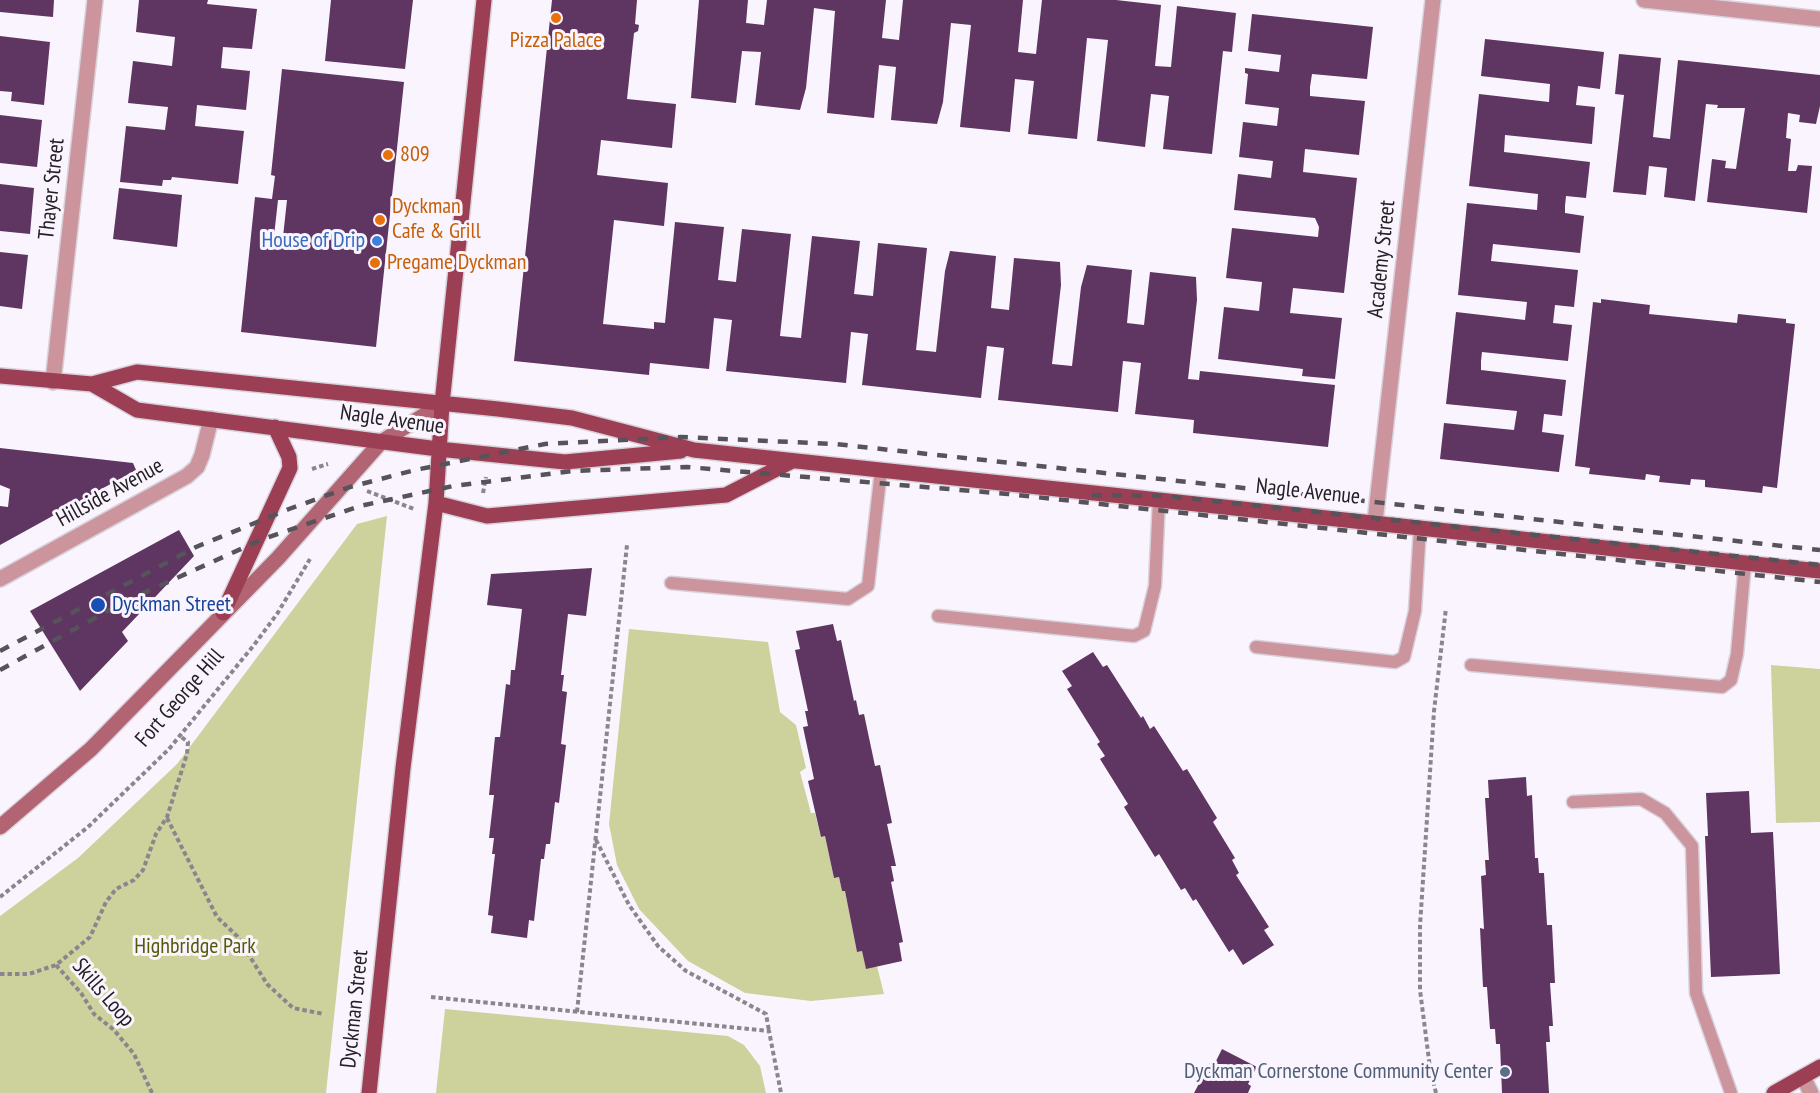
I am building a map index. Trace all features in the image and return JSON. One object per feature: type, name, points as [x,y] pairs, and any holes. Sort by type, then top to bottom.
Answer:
[{"type":"main road","name":"Dyckman Street","points":[[369,1093],[403,768],[435,510],[442,404],[484,0]]},
{"type":"main road","name":"Nagle Avenue","points":[[0,376],[92,384],[137,372],[442,404],[572,418],[694,450],[1820,571]]},
{"type":"main road","name":"Nagle Avenue","points":[[92,384],[137,410],[438,450],[565,462],[694,450]]},
{"type":"main road","name":"Fort George Hill","points":[[0,827],[91,749],[278,558],[381,442],[442,404]]},
{"type":"main road","points":[[223,613],[290,468],[289,458],[275,427]]},
{"type":"main road","points":[[435,510],[487,516],[726,495],[792,461]]},
{"type":"main road","points":[[1774,1093],[1820,1067]]},
{"type":"street","name":"Thayer Street","points":[[53,382],[95,0]]},
{"type":"street","name":"Academy Street","points":[[1375,522],[1433,0]]},
{"type":"street","points":[[1644,0],[1820,19]]},
{"type":"street","name":"Hillside Avenue","points":[[0,579],[187,476],[197,467],[211,419]]},
{"type":"street","points":[[1803,1077],[1811,1093]]},
{"type":"lane","points":[[671,584],[848,599],[868,586],[881,470]]},
{"type":"lane","points":[[938,616],[1134,636],[1144,632],[1155,586],[1159,499]]},
{"type":"lane","points":[[1256,647],[1395,662],[1404,657],[1415,611],[1420,527]]},
{"type":"lane","points":[[1471,665],[1722,687],[1731,680],[1737,654],[1745,562]]},
{"type":"lane","points":[[1573,802],[1641,800],[1665,813],[1692,846],[1696,993],[1731,1093]]},
{"type":"path","points":[[306,470],[327,465]]},
{"type":"path","points":[[482,500],[486,476]]},
{"type":"path","points":[[342,486],[435,510]]},
{"type":"path","points":[[577,1012],[627,545]]},
{"type":"path","name":"Fort George Hill","points":[[0,897],[88,827],[180,736],[228,680],[272,622],[313,551]]},
{"type":"path","points":[[1436,1093],[1430,1068],[1420,990],[1420,926],[1434,711],[1446,608]]},
{"type":"path","points":[[56,965],[90,937],[106,902],[116,889],[134,880],[143,870],[156,834],[167,817],[187,754],[188,742],[180,736]]},
{"type":"path","points":[[167,817],[217,917],[237,936],[267,984],[293,1008],[324,1014]]},
{"type":"path","points":[[596,839],[629,906],[658,946],[686,970],[766,1014],[781,1093]]},
{"type":"path","name":"Skills Loop","points":[[0,974],[29,974],[56,965],[81,993],[94,1014],[114,1030],[134,1054],[152,1093]]},
{"type":"path","points":[[430,997],[769,1031]]},
{"type":"green space","name":"Highbridge Park","points":[[387,516],[326,1093],[0,1093],[0,916],[78,858],[177,764],[357,524]]},
{"type":"green space","points":[[629,629],[768,642],[780,712],[796,725],[806,768],[800,772],[811,813],[815,813],[821,837],[825,836],[834,878],[839,877],[842,891],[845,891],[857,952],[862,951],[866,968],[877,966],[884,994],[811,1001],[745,993],[688,961],[639,909],[617,865],[609,824]]},
{"type":"green space","points":[[1771,665],[1820,669],[1820,822],[1776,823]]},
{"type":"green space","points":[[445,1009],[728,1036],[744,1045],[760,1066],[766,1093],[436,1093]]},
{"type":"building","points":[[0,0],[54,0],[53,17],[0,12]]},
{"type":"building","points":[[139,0],[208,0],[207,4],[257,9],[252,49],[223,47],[221,68],[250,71],[246,110],[197,105],[195,126],[244,131],[238,184],[172,177],[171,180],[163,180],[162,186],[120,182],[126,126],[165,130],[168,107],[128,103],[133,61],[172,66],[175,37],[136,32]]},
{"type":"building","points":[[331,0],[413,0],[405,69],[325,61]]},
{"type":"building","points":[[552,0],[637,0],[635,24],[639,25],[638,31],[634,33],[627,99],[676,104],[672,148],[601,140],[597,175],[668,183],[664,226],[614,220],[603,324],[654,329],[654,322],[665,323],[675,222],[724,227],[718,280],[736,282],[742,229],[791,234],[780,336],[801,338],[812,236],[860,241],[854,294],[873,296],[878,243],[927,248],[916,350],[936,352],[945,271],[950,251],[996,256],[991,308],[1009,310],[1014,258],[1060,262],[1061,285],[1052,364],[1072,366],[1081,287],[1087,265],[1132,270],[1127,323],[1144,325],[1150,272],[1196,277],[1197,300],[1188,379],[1199,380],[1200,371],[1335,385],[1328,447],[1193,433],[1194,420],[1135,414],[1141,363],[1123,361],[1118,412],[998,400],[1004,348],[987,346],[981,398],[862,385],[868,334],[851,332],[846,383],[726,371],[732,320],[714,318],[709,369],[650,363],[649,375],[514,361]]},
{"type":"building","points":[[699,0],[748,0],[746,23],[764,25],[767,0],[886,0],[882,38],[899,40],[903,0],[1023,0],[1018,52],[1036,54],[1042,0],[1116,0],[1161,5],[1155,66],[1171,67],[1177,6],[1236,13],[1232,52],[1223,51],[1212,154],[1163,149],[1169,96],[1151,94],[1145,147],[1097,141],[1108,40],[1087,38],[1077,139],[1028,134],[1034,81],[1015,79],[1010,132],[960,127],[971,25],[951,23],[943,102],[937,124],[891,120],[896,67],[879,65],[874,118],[827,113],[835,11],[814,8],[806,88],[800,110],[755,105],[761,52],[742,51],[736,103],[691,98]]},
{"type":"building","points":[[1252,14],[1373,27],[1367,79],[1312,74],[1310,87],[1310,96],[1365,101],[1359,155],[1305,149],[1303,172],[1357,178],[1344,293],[1293,288],[1290,313],[1342,318],[1335,379],[1302,376],[1303,369],[1218,359],[1224,307],[1259,311],[1262,282],[1226,278],[1232,228],[1318,237],[1319,227],[1315,218],[1234,210],[1238,174],[1271,178],[1273,161],[1239,157],[1243,122],[1277,126],[1279,108],[1245,104],[1248,74],[1245,73],[1245,68],[1279,72],[1281,55],[1248,51]]},
{"type":"building","points":[[0,36],[50,42],[44,105],[11,101],[12,92],[0,91]]},
{"type":"building","points":[[1485,39],[1604,52],[1600,89],[1578,86],[1576,105],[1595,107],[1592,144],[1505,135],[1504,152],[1590,162],[1586,198],[1566,196],[1565,213],[1584,216],[1580,253],[1493,244],[1491,261],[1578,270],[1574,307],[1555,305],[1553,323],[1572,325],[1568,361],[1482,352],[1481,361],[1481,370],[1566,380],[1562,416],[1544,414],[1542,432],[1564,435],[1559,472],[1440,459],[1444,423],[1514,430],[1517,411],[1446,404],[1456,312],[1525,320],[1527,302],[1458,295],[1467,203],[1537,210],[1538,194],[1469,186],[1479,94],[1549,102],[1550,84],[1481,76]]},
{"type":"building","points":[[1619,54],[1661,58],[1653,137],[1670,139],[1678,60],[1820,75],[1820,106],[1816,124],[1799,122],[1800,115],[1788,113],[1786,138],[1791,139],[1788,171],[1796,171],[1798,165],[1812,166],[1807,213],[1707,202],[1712,159],[1726,161],[1725,168],[1736,169],[1745,108],[1717,108],[1718,105],[1706,104],[1695,201],[1664,197],[1667,168],[1649,166],[1646,195],[1613,192],[1624,95],[1615,94]]},
{"type":"building","points":[[282,69],[404,82],[376,347],[241,332],[255,197],[272,199],[275,176],[271,175]],"holes":[[[278,200],[287,200],[282,246],[273,245]]]},
{"type":"building","points":[[0,115],[42,120],[37,167],[0,163]]},
{"type":"building","points":[[0,184],[34,188],[30,234],[0,231]]},
{"type":"building","points":[[119,188],[182,195],[177,247],[113,239]]},
{"type":"building","points":[[0,252],[28,255],[22,309],[0,306]]},
{"type":"building","points":[[1601,299],[1650,305],[1649,314],[1737,323],[1738,314],[1786,319],[1786,323],[1795,324],[1777,488],[1763,486],[1762,493],[1705,487],[1705,480],[1691,479],[1690,485],[1659,482],[1660,476],[1646,474],[1645,480],[1589,474],[1590,468],[1575,466],[1593,302],[1601,303]]},
{"type":"building","points":[[0,448],[133,463],[136,470],[0,545],[0,506],[8,507],[10,489],[0,485]]},
{"type":"building","points":[[179,530],[194,556],[122,632],[128,641],[80,691],[30,611]]},
{"type":"building","points":[[592,568],[586,616],[568,614],[561,675],[564,675],[562,691],[567,692],[561,744],[566,745],[559,803],[555,802],[550,844],[546,844],[544,859],[541,859],[534,921],[529,920],[527,938],[491,933],[493,916],[488,915],[495,854],[492,854],[494,838],[489,838],[494,795],[489,795],[495,737],[500,737],[506,684],[510,685],[511,670],[515,670],[522,609],[487,605],[491,574]]},
{"type":"building","points":[[833,624],[837,641],[841,640],[854,701],[856,700],[859,715],[864,714],[875,766],[880,765],[892,823],[887,824],[896,866],[891,866],[894,881],[891,882],[903,942],[899,943],[902,961],[866,969],[862,951],[857,952],[845,891],[842,891],[839,877],[834,878],[825,836],[821,837],[808,781],[814,779],[803,727],[808,726],[805,711],[808,711],[795,650],[800,649],[796,631]]},
{"type":"building","points":[[1093,652],[1103,667],[1107,665],[1150,729],[1154,726],[1183,771],[1187,769],[1217,818],[1213,822],[1235,858],[1232,860],[1239,873],[1236,875],[1269,927],[1264,930],[1274,945],[1243,965],[1233,949],[1229,952],[1196,899],[1193,901],[1185,888],[1181,890],[1159,854],[1155,857],[1124,807],[1128,804],[1100,759],[1105,756],[1097,744],[1100,742],[1067,689],[1072,686],[1062,671]]},
{"type":"building","points":[[1526,777],[1527,796],[1532,795],[1535,858],[1538,858],[1539,873],[1544,873],[1547,925],[1552,925],[1555,983],[1550,983],[1553,1026],[1549,1026],[1550,1042],[1546,1042],[1549,1093],[1502,1093],[1500,1044],[1496,1044],[1495,1029],[1490,1029],[1487,987],[1483,987],[1480,928],[1484,929],[1481,876],[1486,875],[1485,860],[1489,860],[1485,798],[1489,798],[1488,780]]},
{"type":"building","points":[[1749,791],[1751,833],[1773,832],[1780,974],[1711,977],[1705,836],[1708,836],[1706,793]]},
{"type":"building","points":[[1222,1049],[1257,1067],[1248,1084],[1251,1086],[1248,1093],[1194,1093],[1210,1063],[1214,1065]]},
{"type":"railway","points":[[0,651],[196,547],[289,509],[350,487],[415,470],[545,444],[681,437],[835,444],[1820,550]]},
{"type":"railway","points":[[0,670],[126,601],[263,539],[360,506],[453,486],[572,471],[687,467],[1008,494],[1820,582]]},
{"type":"railway","points":[[1092,495],[1165,496],[1820,565]]},
{"type":"place","name":"Pizza Palace","points":[[556,18]]},
{"type":"place","name":"809","points":[[388,155]]},
{"type":"place","name":"Dyckman Cafe & Grill","points":[[380,220]]},
{"type":"place","name":"House of Drip","points":[[377,241]]},
{"type":"place","name":"Pregame Dyckman","points":[[375,263]]},
{"type":"place","name":"Dyckman Street","points":[[98,605]]},
{"type":"place","name":"Dyckman Cornerstone Community Center","points":[[1505,1072]]}]
